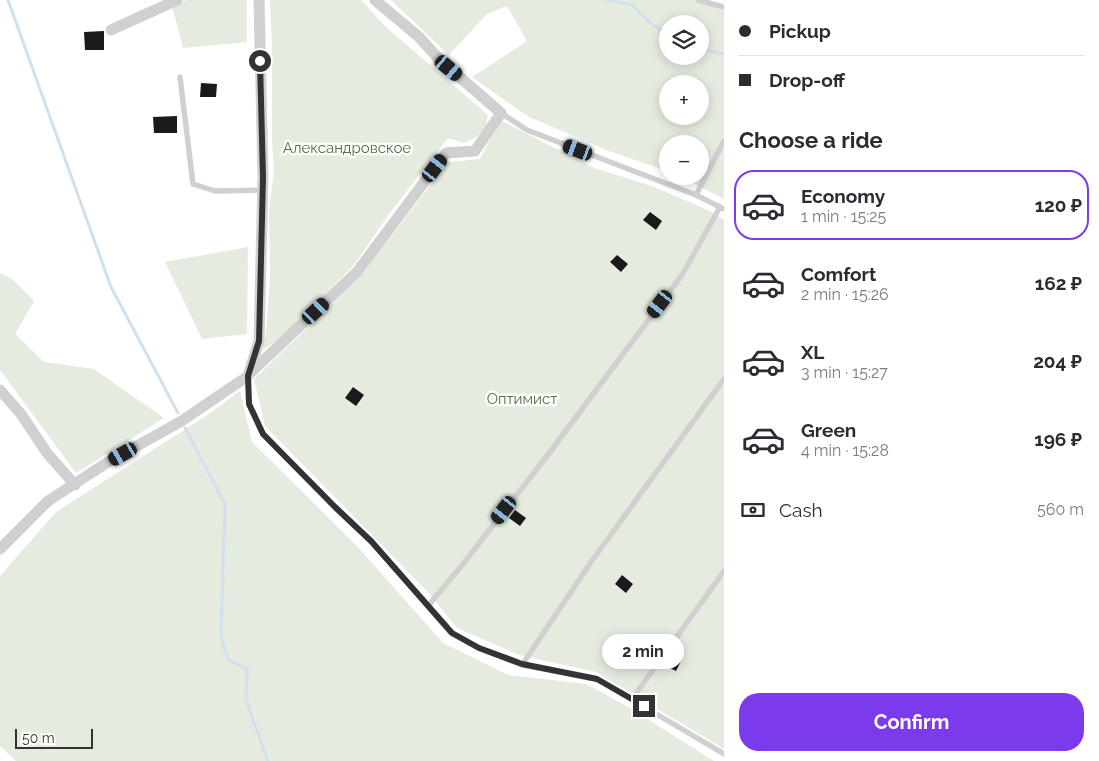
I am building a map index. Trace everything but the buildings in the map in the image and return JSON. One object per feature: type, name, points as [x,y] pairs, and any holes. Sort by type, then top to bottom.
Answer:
[{"type":"street","points":[[111,30],[177,0]]},
{"type":"street","points":[[248,376],[259,341],[263,190],[259,0]]},
{"type":"street","points":[[0,549],[48,502],[108,462],[180,422],[248,376],[357,272],[446,153],[475,151],[501,113],[439,59],[419,37],[375,0]]},
{"type":"street","points":[[0,390],[20,414],[47,453],[75,485]]},
{"type":"lane","points":[[698,0],[724,8]]},
{"type":"lane","points":[[180,77],[193,184],[215,191],[263,190]]},
{"type":"lane","points":[[428,606],[547,456],[682,275],[722,208],[527,130],[501,113]]},
{"type":"lane","points":[[696,196],[724,141]]},
{"type":"lane","points":[[248,376],[249,404],[263,434],[371,541],[452,633],[479,648],[522,664],[597,679],[724,754]]},
{"type":"lane","points":[[522,664],[592,562],[724,379]]},
{"type":"lane","points":[[632,699],[724,571]]},
{"type":"green space","points":[[186,0],[247,0],[247,42],[183,48],[172,6]]},
{"type":"green space","name":"Александровское","points":[[270,0],[361,0],[386,27],[488,115],[484,133],[464,143],[448,138],[389,214],[354,265],[287,333],[259,353],[266,333],[270,275],[269,208],[274,172]]},
{"type":"green space","points":[[391,0],[693,0],[724,10],[724,199],[697,185],[709,185],[709,135],[659,135],[659,168],[609,151],[529,117],[472,77],[527,41],[507,6],[487,14],[449,55]]},
{"type":"green space","name":"Оптимист","points":[[500,120],[594,168],[652,186],[710,211],[724,220],[724,749],[596,672],[519,655],[457,628],[427,591],[265,426],[254,379],[360,277],[448,162],[480,159]]},
{"type":"green space","points":[[248,247],[247,334],[202,339],[165,262]]},
{"type":"green space","points":[[0,273],[13,280],[34,301],[15,334],[44,362],[94,369],[164,418],[76,473],[0,370]]},
{"type":"green space","points":[[240,391],[252,442],[357,546],[443,643],[508,675],[586,684],[625,705],[714,761],[16,761],[0,746],[0,576],[56,512],[209,414]]},
{"type":"waterway","points":[[8,0],[111,287],[178,413]]},
{"type":"waterway","points":[[607,0],[632,5],[659,29]]},
{"type":"waterway","points":[[709,51],[724,54]]},
{"type":"waterway","points":[[185,428],[225,504],[221,636],[228,660],[247,669],[246,700],[268,761]]},
{"type":"route","points":[[260,61],[263,178],[259,341],[248,376],[249,404],[263,434],[302,475],[371,541],[452,633],[479,648],[522,664],[597,679],[644,706]]}]
